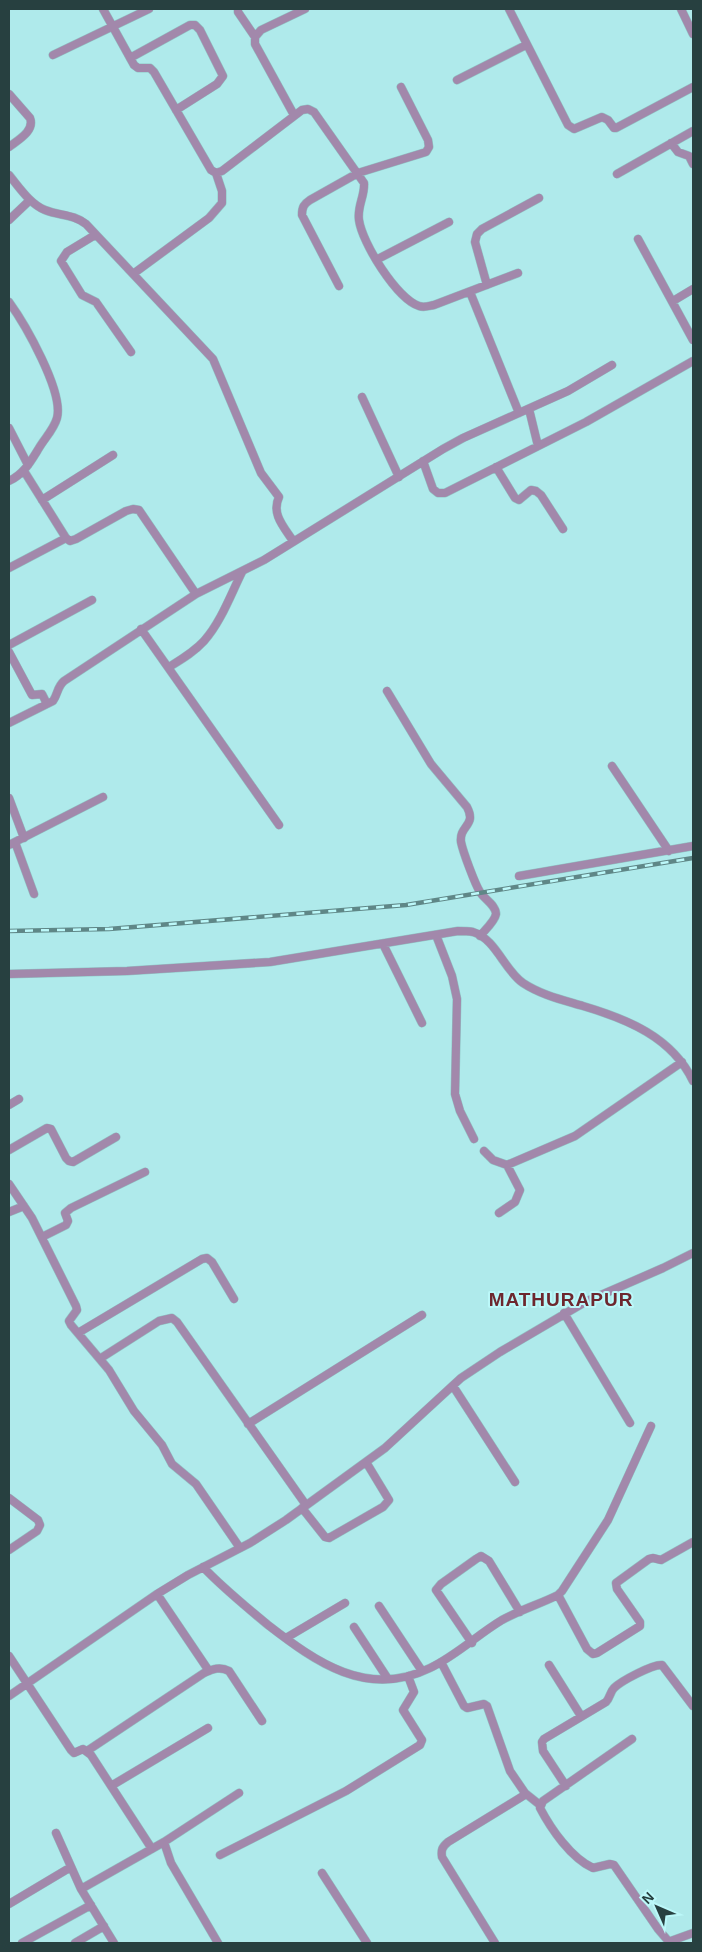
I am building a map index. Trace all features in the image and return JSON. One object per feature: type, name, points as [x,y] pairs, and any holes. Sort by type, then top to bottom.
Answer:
[{"type":"street","points":[[104,9],[134,65],[138,68],[150,68],[154,72],[211,170],[216,173],[222,191],[222,202],[209,218],[133,274]]},
{"type":"street","points":[[53,55],[149,9]]},
{"type":"street","points":[[238,9],[238,12],[255,37],[255,44],[294,115]]},
{"type":"street","points":[[255,37],[261,30],[305,9]]},
{"type":"street","points":[[509,9],[568,125],[574,129],[602,117],[616,128],[693,87]]},
{"type":"street","points":[[681,9],[693,34]]},
{"type":"street","points":[[130,58],[190,25],[195,25],[200,30],[224,76],[217,84],[176,110]]},
{"type":"street","points":[[457,80],[526,45]]},
{"type":"street","points":[[338,286],[302,215],[302,209],[304,204],[310,200],[358,174],[426,152],[429,147],[428,140],[401,87]]},
{"type":"street","points":[[9,94],[30,118],[32,123],[31,128],[9,148]]},
{"type":"street","points":[[216,173],[222,171],[294,115],[308,109],[314,112],[364,182],[364,192],[359,207],[362,233],[376,260],[389,279],[413,304],[422,308],[434,305],[518,273]]},
{"type":"street","points":[[617,174],[693,131]]},
{"type":"street","points":[[671,143],[678,152],[689,156],[693,164]]},
{"type":"street","points":[[9,175],[30,200],[46,211],[78,218],[213,358],[261,473],[279,497],[275,504],[276,511],[293,541]]},
{"type":"street","points":[[487,285],[475,242],[477,234],[482,229],[539,198]]},
{"type":"street","points":[[9,220],[30,200]]},
{"type":"street","points":[[376,260],[449,222]]},
{"type":"street","points":[[96,235],[67,252],[61,261],[82,295],[96,302],[131,352]]},
{"type":"street","points":[[638,239],[693,337]]},
{"type":"street","points":[[673,301],[693,289]]},
{"type":"street","points":[[470,292],[519,413]]},
{"type":"street","points":[[9,302],[24,325],[52,382],[58,407],[57,417],[53,426],[26,468],[9,481]]},
{"type":"street","points":[[423,462],[433,489],[438,494],[445,493],[586,422],[693,361]]},
{"type":"street","points":[[9,722],[53,701],[57,696],[59,686],[64,681],[210,585],[242,572],[463,438],[568,391],[612,365]]},
{"type":"street","points":[[362,397],[398,476]]},
{"type":"street","points":[[529,408],[538,446]]},
{"type":"street","points":[[9,428],[42,500],[66,538],[70,541],[76,539],[126,511],[139,510],[196,594]]},
{"type":"street","points":[[42,500],[113,455]]},
{"type":"street","points":[[496,467],[515,498],[519,500],[531,490],[541,495],[563,529]]},
{"type":"street","points":[[9,568],[66,538]]},
{"type":"street","points":[[169,667],[196,649],[205,640],[242,572]]},
{"type":"street","points":[[9,645],[92,600]]},
{"type":"street","points":[[141,630],[279,825]]},
{"type":"street","points":[[9,652],[32,696],[42,694],[47,704]]},
{"type":"street","points":[[387,691],[431,764],[468,807],[471,814],[472,819],[462,832],[461,844],[478,887],[496,912],[494,918],[480,936]]},
{"type":"street","points":[[612,766],[669,851]]},
{"type":"street","points":[[34,894],[12,844],[102,797]]},
{"type":"street","points":[[9,798],[24,838]]},
{"type":"street","points":[[519,876],[693,846]]},
{"type":"street","points":[[9,974],[127,971],[261,963],[458,931],[472,932],[490,944],[518,979],[529,987],[542,993],[606,1013],[644,1029],[672,1050],[693,1080]]},
{"type":"street","points":[[436,935],[452,976],[457,999],[455,1094],[460,1111],[474,1139]]},
{"type":"street","points":[[383,944],[422,1024]]},
{"type":"street","points":[[507,1165],[575,1136],[682,1062]]},
{"type":"street","points":[[9,1105],[19,1099]]},
{"type":"street","points":[[9,1150],[47,1128],[51,1129],[69,1162],[73,1162],[116,1137]]},
{"type":"street","points":[[484,1151],[494,1160],[507,1165],[520,1190],[515,1202],[499,1213]]},
{"type":"street","points":[[42,1237],[66,1225],[68,1221],[65,1213],[71,1208],[145,1172]]},
{"type":"street","points":[[9,1184],[42,1237],[76,1306],[76,1313],[69,1321],[100,1358],[134,1412],[162,1445],[172,1464],[196,1484],[240,1548]]},
{"type":"street","points":[[9,1212],[24,1206]]},
{"type":"street","points":[[9,1696],[157,1594],[240,1548],[304,1507],[397,1439],[462,1378],[500,1352],[564,1313],[693,1253]]},
{"type":"street","points":[[78,1333],[202,1259],[207,1258],[212,1262],[234,1299]]},
{"type":"street","points":[[564,1313],[630,1423]]},
{"type":"street","points":[[248,1424],[422,1315]]},
{"type":"street","points":[[100,1358],[159,1321],[172,1318],[177,1322],[325,1537],[330,1538],[383,1507],[389,1500],[366,1462]]},
{"type":"street","points":[[453,1386],[515,1482]]},
{"type":"street","points":[[203,1568],[232,1596],[312,1658],[343,1673],[359,1678],[388,1679],[408,1676],[441,1662],[472,1643],[503,1620],[558,1595],[568,1583],[608,1520],[651,1426]]},
{"type":"street","points":[[9,1498],[38,1520],[40,1525],[37,1531],[9,1550]]},
{"type":"street","points":[[558,1595],[587,1649],[593,1654],[597,1653],[640,1626],[640,1622],[617,1590],[616,1583],[649,1559],[661,1560],[693,1542]]},
{"type":"street","points":[[472,1643],[436,1590],[440,1584],[476,1559],[481,1556],[489,1561],[520,1612]]},
{"type":"street","points":[[157,1594],[209,1671]]},
{"type":"street","points":[[286,1638],[345,1603]]},
{"type":"street","points":[[379,1606],[422,1671]]},
{"type":"street","points":[[354,1627],[388,1679]]},
{"type":"street","points":[[9,1656],[74,1752],[87,1750],[216,1668],[224,1668],[229,1671],[262,1721]]},
{"type":"street","points":[[441,1662],[464,1706],[468,1708],[484,1704],[487,1706],[510,1771],[525,1793],[540,1805],[542,1812],[578,1860],[594,1868],[610,1864],[614,1865],[669,1943],[693,1932]]},
{"type":"street","points":[[566,1786],[543,1750],[542,1742],[606,1702],[620,1683],[658,1664],[665,1668],[693,1706]]},
{"type":"street","points":[[550,1665],[581,1716]]},
{"type":"street","points":[[220,1855],[346,1791],[420,1745],[422,1740],[403,1710],[414,1692],[408,1676]]},
{"type":"street","points":[[111,1786],[208,1728]]},
{"type":"street","points":[[540,1805],[632,1739]]},
{"type":"street","points":[[87,1750],[152,1849]]},
{"type":"street","points":[[81,1889],[164,1842],[240,1793]]},
{"type":"street","points":[[495,1943],[442,1857],[441,1852],[443,1846],[448,1842],[525,1793]]},
{"type":"street","points":[[56,1833],[81,1889],[114,1943]]},
{"type":"street","points":[[164,1842],[170,1863],[218,1943]]},
{"type":"street","points":[[9,1904],[71,1867]]},
{"type":"street","points":[[322,1873],[368,1943]]},
{"type":"street","points":[[22,1943],[91,1905]]},
{"type":"street","points":[[75,1943],[104,1926]]},
{"type":"railway","points":[[9,931],[109,929],[406,905],[693,858]]},
{"type":"district","name":"MATHURAPUR","points":[[561,1299]]}]
